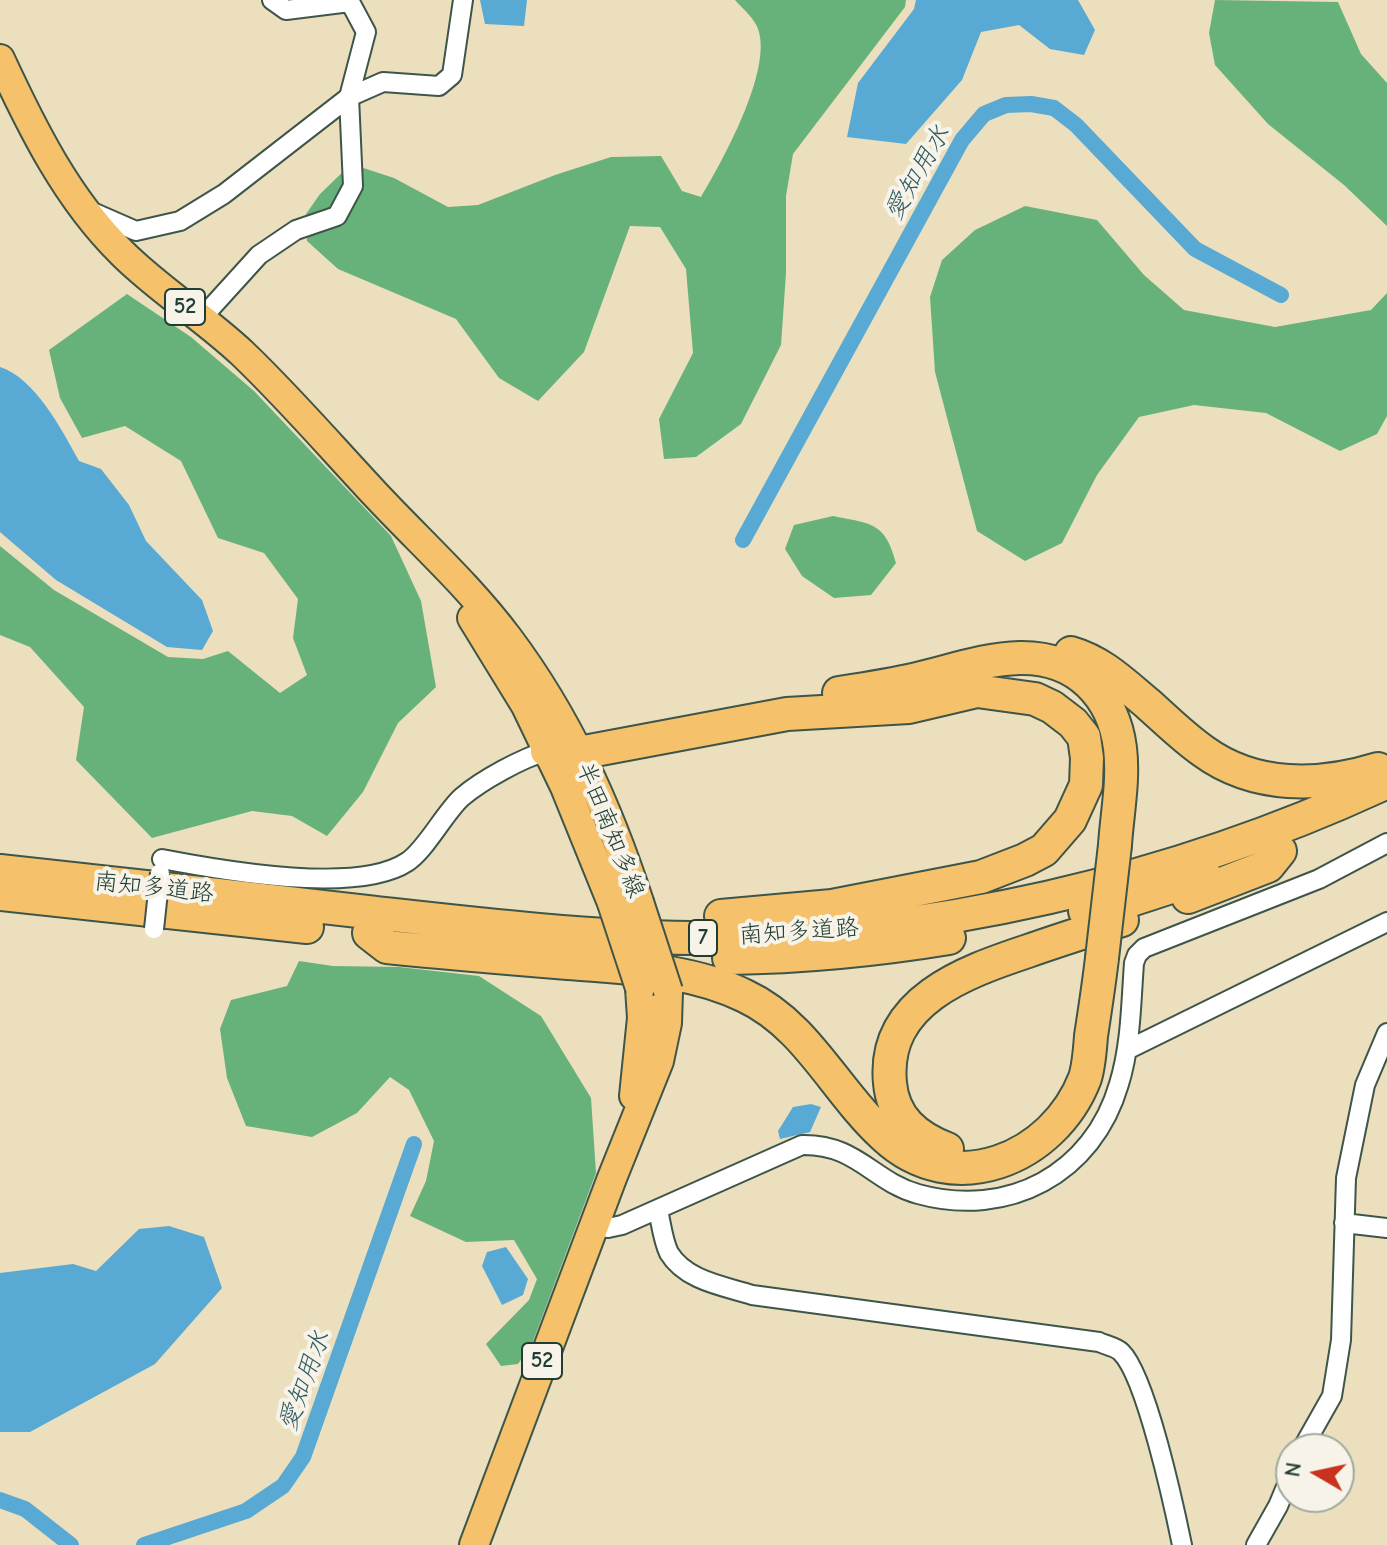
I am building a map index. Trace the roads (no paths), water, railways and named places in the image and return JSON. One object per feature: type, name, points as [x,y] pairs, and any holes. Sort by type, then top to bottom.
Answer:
[{"type":"highway","points":[[565,747],[787,714],[909,707],[975,679],[1015,645],[1052,647],[1078,655],[1124,681],[1205,753],[1229,767],[1264,779],[1300,783],[1345,780],[1387,766]]},
{"type":"highway","points":[[369,933],[387,947],[699,977],[779,1015],[796,1031],[859,1110],[901,1150],[938,1165],[962,1168],[998,1163],[1031,1147],[1055,1126],[1075,1100],[1086,1074],[1110,845],[1111,780],[1097,725],[1086,707],[1052,686],[1030,680],[975,679]]},
{"type":"highway","points":[[553,932],[572,920],[688,919],[832,906],[981,877],[1044,850],[1070,820],[1086,785],[1084,737],[1073,723],[1052,707],[975,679]]},
{"type":"highway","name":"南知多道路","points":[[0,871],[553,932],[694,938],[781,934],[882,926],[980,912],[1071,893],[1174,864],[1322,813],[1387,782]]},
{"type":"highway","name":"南知多道路","points":[[0,894],[369,933],[676,958],[775,957],[885,948],[984,933],[1125,902],[1280,851],[1387,806]]},
{"type":"highway","points":[[1097,958],[1078,1056],[1063,1094],[1042,1120],[1012,1142],[967,1152],[950,1150],[927,1141],[911,1129],[897,1111],[888,1069],[894,1041],[906,1020],[939,989],[977,968],[1171,904],[1268,866],[1280,851]]},
{"type":"main road","name":"半田南知多線","points":[[0,59],[31,126],[82,207],[120,251],[241,352],[406,527],[425,562],[475,622],[526,706],[594,779],[622,849],[626,903],[667,1023],[659,1061],[474,1545]]},
{"type":"street","points":[[200,320],[259,255],[296,230],[337,216],[353,186],[349,97],[366,32],[350,2],[286,10],[272,0]]},
{"type":"street","points":[[82,207],[136,231],[180,221],[224,194],[349,97],[383,82],[439,86],[452,75],[463,0]]},
{"type":"street","points":[[154,929],[161,866],[247,875],[333,878],[377,874],[408,862],[462,797],[525,757],[565,747]]},
{"type":"street","points":[[595,1225],[608,1228],[622,1225],[802,1145],[834,1148],[906,1190],[960,1202],[1015,1194],[1053,1177],[1090,1142],[1112,1104],[1127,1050],[1134,963],[1144,948],[1319,879],[1387,843]]},
{"type":"street","points":[[1127,1050],[1387,922]]},
{"type":"street","points":[[1311,1433],[1332,1396],[1341,1340],[1346,1178],[1365,1085],[1387,1033]]},
{"type":"street","points":[[658,1210],[669,1252],[683,1267],[701,1279],[740,1291],[1099,1342],[1120,1350],[1136,1374],[1173,1500],[1182,1545]]},
{"type":"street","points":[[1344,1223],[1387,1228]]},
{"type":"street","points":[[1256,1545],[1275,1511]]},
{"type":"water","points":[[480,0],[527,0],[524,26],[485,24]]},
{"type":"water","points":[[916,0],[1078,0],[1095,30],[1084,55],[1050,49],[1019,25],[981,32],[962,80],[906,144],[847,137],[858,83],[914,9]]},
{"type":"water","points":[[0,367],[13,373],[36,393],[79,461],[101,469],[129,505],[146,541],[202,600],[213,631],[202,650],[167,647],[56,580],[0,532]]},
{"type":"water","points":[[811,1104],[821,1107],[810,1132],[780,1139],[778,1131],[793,1107]]},
{"type":"water","points":[[169,1226],[204,1237],[222,1288],[155,1364],[30,1432],[0,1432],[0,1273],[73,1264],[96,1271],[139,1229]]},
{"type":"water","points":[[506,1247],[528,1279],[523,1295],[502,1305],[482,1266],[487,1252]]},
{"type":"waterway","name":"愛知用水","points":[[743,540],[962,140],[984,114],[1006,105],[1031,104],[1054,108],[1076,125],[1195,249],[1281,295]]},
{"type":"waterway","name":"愛知用水","points":[[144,1545],[246,1511],[283,1486],[303,1457],[414,1144]]},
{"type":"waterway","name":"愛知用水","points":[[0,1500],[25,1509],[71,1545]]}]
